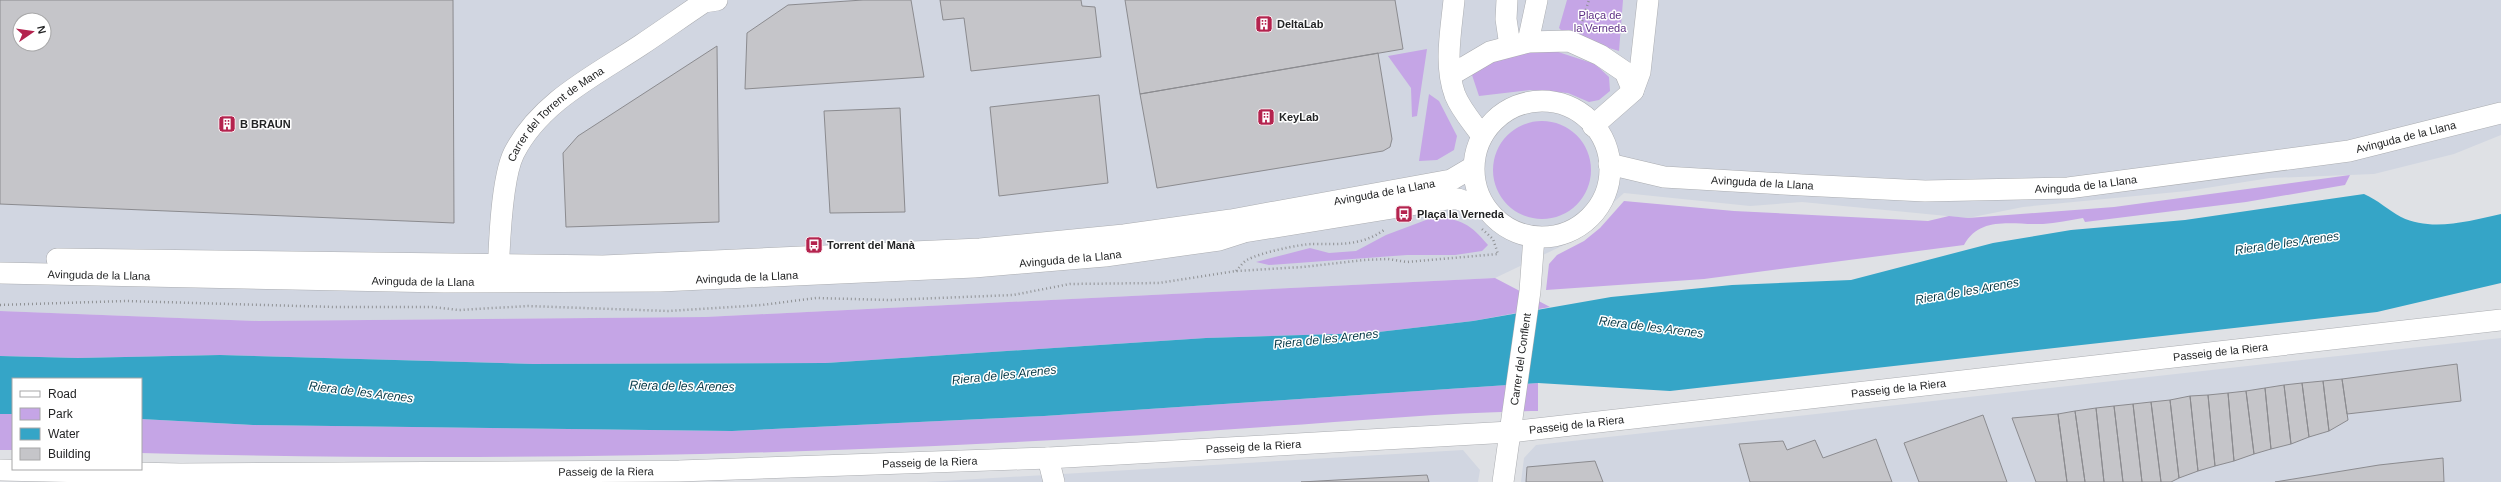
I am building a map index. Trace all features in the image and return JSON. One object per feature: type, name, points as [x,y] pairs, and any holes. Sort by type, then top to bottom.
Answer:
[{"type":"street","points":[[1454,0],[1448,57],[1455,95],[1482,136]]},
{"type":"street","points":[[1507,0],[1506,19],[1519,44]]},
{"type":"street","points":[[1519,44],[1537,0]]},
{"type":"street","points":[[1593,126],[1634,91],[1640,72],[1648,0]]},
{"type":"street","name":"Carrer del Torrent de Mana","points":[[498,274],[504,195],[511,161],[513,154],[531,127],[547,109],[577,86],[708,1]]},
{"type":"street","points":[[1451,75],[1490,52],[1519,44],[1569,41],[1600,56],[1625,72],[1634,91]]},
{"type":"street","points":[[1542,101],[1556,102],[1578,112],[1593,126],[1602,137],[1608,154],[1609,164],[1607,188],[1597,209],[1580,226],[1557,235],[1534,237],[1483,218],[1477,191],[1474,167],[1476,149],[1487,128],[1505,112],[1519,104],[1542,101]]},
{"type":"street","name":"Avinguda de la Llana","points":[[1609,164],[1664,177],[1925,191],[2068,188],[2350,151],[2501,113]]},
{"type":"street","name":"Avinguda de la Llana","points":[[0,273],[263,280],[498,274],[603,266],[980,249],[1124,235],[1231,220],[1451,180],[1474,167]]},
{"type":"street","name":"Avinguda de la Llana","points":[[1607,188],[1664,177]]},
{"type":"street","name":"Avinguda de la Llana","points":[[0,259],[498,274],[660,281],[974,267],[1105,256],[1219,240],[1244,232],[1448,199],[1458,199],[1483,218]]},
{"type":"street","name":"Carrer del Conflent","points":[[1503,482],[1530,291],[1534,237]]},
{"type":"street","name":"Passeig de la Riera","points":[[0,470],[180,474],[671,471],[1048,458],[1510,432],[2501,320]]},
{"type":"street","points":[[1048,458],[1054,482]]},
{"type":"path","points":[[1574,44],[1589,0]]},
{"type":"path","points":[[1388,228],[1372,239],[1350,245],[1312,244],[1289,248],[1248,260],[1236,271],[1303,267],[1364,260],[1388,259],[1407,262],[1498,254],[1483,218]]},
{"type":"shaded area","points":[[0,0],[2501,0],[2501,135],[2454,154],[2374,174],[2270,178],[2187,191],[2023,207],[1968,218],[1802,202],[1750,206],[1624,193],[1568,243],[1495,278],[705,317],[258,321],[0,311]]},
{"type":"shaded area","points":[[2501,338],[2501,482],[1521,482],[1524,458],[1536,445]]},
{"type":"shaded area","points":[[1463,450],[1480,470],[1478,482],[926,482]]},
{"type":"green space","name":"Plaça de la Verneda","points":[[1567,0],[1623,0],[1619,51],[1566,35],[1559,28]]},
{"type":"green space","points":[[1427,49],[1417,116],[1412,117],[1411,88],[1388,56]]},
{"type":"green space","points":[[1549,49],[1595,64],[1609,77],[1610,91],[1599,100],[1589,102],[1568,93],[1530,90],[1479,96],[1472,75],[1479,68],[1488,62],[1507,54]]},
{"type":"green space","points":[[1429,94],[1439,101],[1457,136],[1454,150],[1437,160],[1419,161]]},
{"type":"green space","points":[[1542,121],[1561,124],[1577,135],[1588,151],[1591,170],[1588,189],[1577,205],[1561,216],[1542,219],[1523,216],[1507,205],[1496,189],[1493,170],[1496,151],[1507,135],[1523,124]]},
{"type":"green space","points":[[2350,175],[2345,185],[2246,202],[2085,222],[2083,218],[2043,224],[2009,223],[1988,225],[1979,229],[1964,245],[1704,279],[1546,290],[1549,264],[1557,255],[1584,241],[1600,228],[1624,201],[1734,211],[1928,221],[1949,216],[1968,218],[2114,207]]},
{"type":"green space","points":[[1434,217],[1452,219],[1465,224],[1476,232],[1488,245],[1482,251],[1455,255],[1407,255],[1269,265],[1256,262],[1310,248],[1329,253],[1356,251],[1386,235]]},
{"type":"green space","points":[[1495,278],[1550,307],[1473,321],[1370,333],[1206,338],[826,363],[533,364],[220,355],[78,358],[0,356],[0,311],[258,321],[705,317]]},
{"type":"green space","points":[[1538,383],[1538,411],[1436,415],[1182,433],[1017,442],[836,450],[538,457],[339,457],[142,453],[142,419],[253,425],[732,431],[1044,416]]},
{"type":"green space","points":[[0,414],[12,414],[12,450],[0,450]]},
{"type":"water","name":"Riera de les Arenes","points":[[2364,194],[2401,217],[2425,224],[2451,224],[2501,214],[2501,283],[2377,312],[1670,391],[1538,383],[1044,416],[732,431],[253,425],[142,419],[142,378],[12,378],[12,414],[0,414],[0,356],[78,358],[220,355],[533,364],[826,363],[1206,338],[1370,333],[1473,321],[1611,297],[1732,285],[1851,280],[1993,243],[2071,230],[2185,220]]},
{"type":"building","name":"B BRAUN","points":[[0,0],[453,0],[454,223],[0,204]]},
{"type":"building","points":[[863,0],[911,0],[924,77],[745,89],[747,33],[788,5]]},
{"type":"building","points":[[940,0],[1081,0],[1082,6],[1095,7],[1101,57],[971,71],[964,18],[943,20]]},
{"type":"building","name":"DeltaLab","points":[[1125,0],[1395,0],[1403,49],[1140,94]]},
{"type":"building","points":[[717,46],[719,222],[566,227],[563,153],[578,136]]},
{"type":"building","name":"KeyLab","points":[[1378,53],[1392,139],[1390,147],[1383,151],[1157,188],[1140,94]]},
{"type":"building","points":[[1099,95],[1108,183],[999,196],[990,107]]},
{"type":"building","points":[[900,108],[905,212],[830,213],[824,111]]},
{"type":"building","points":[[2457,364],[2461,401],[2347,414],[2342,379]]},
{"type":"building","points":[[2342,379],[2348,420],[2329,431],[2323,381]]},
{"type":"building","points":[[2323,381],[2329,431],[2309,437],[2302,383]]},
{"type":"building","points":[[2302,383],[2309,437],[2291,444],[2284,385]]},
{"type":"building","points":[[2284,385],[2291,444],[2271,449],[2265,388]]},
{"type":"building","points":[[2265,388],[2271,449],[2254,454],[2246,391]]},
{"type":"building","points":[[2246,391],[2254,454],[2234,461],[2228,393]]},
{"type":"building","points":[[2228,393],[2234,461],[2215,466],[2208,395]]},
{"type":"building","points":[[2208,395],[2215,466],[2198,471],[2190,396]]},
{"type":"building","points":[[2190,396],[2198,471],[2179,478],[2170,400]]},
{"type":"building","points":[[2170,400],[2179,478],[2171,482],[2161,482],[2151,402]]},
{"type":"building","points":[[2151,402],[2161,482],[2142,482],[2133,404]]},
{"type":"building","points":[[2133,404],[2142,482],[2123,482],[2114,406]]},
{"type":"building","points":[[2114,406],[2123,482],[2104,482],[2096,408]]},
{"type":"building","points":[[2096,408],[2104,482],[2085,482],[2075,411]]},
{"type":"building","points":[[2075,411],[2085,482],[2067,482],[2058,414]]},
{"type":"building","points":[[2058,414],[2067,482],[2036,482],[2012,418]]},
{"type":"building","points":[[1983,415],[2007,482],[1919,482],[1904,443]]},
{"type":"building","points":[[1876,439],[1892,482],[1750,482],[1739,444],[1783,441],[1787,450],[1815,440],[1823,458]]},
{"type":"building","points":[[2443,458],[2444,482],[2275,482],[2379,465]]},
{"type":"building","points":[[1595,461],[1603,482],[1526,482],[1527,467]]},
{"type":"building","points":[[1427,475],[1429,482],[1301,482]]},
{"type":"place","name":"DeltaLab","points":[[1264,24]]},
{"type":"place","name":"KeyLab","points":[[1266,117]]},
{"type":"place","name":"B BRAUN","points":[[227,124]]},
{"type":"place","name":"Plaça la Verneda","points":[[1404,214]]},
{"type":"place","name":"Torrent del Manà","points":[[814,245]]}]
